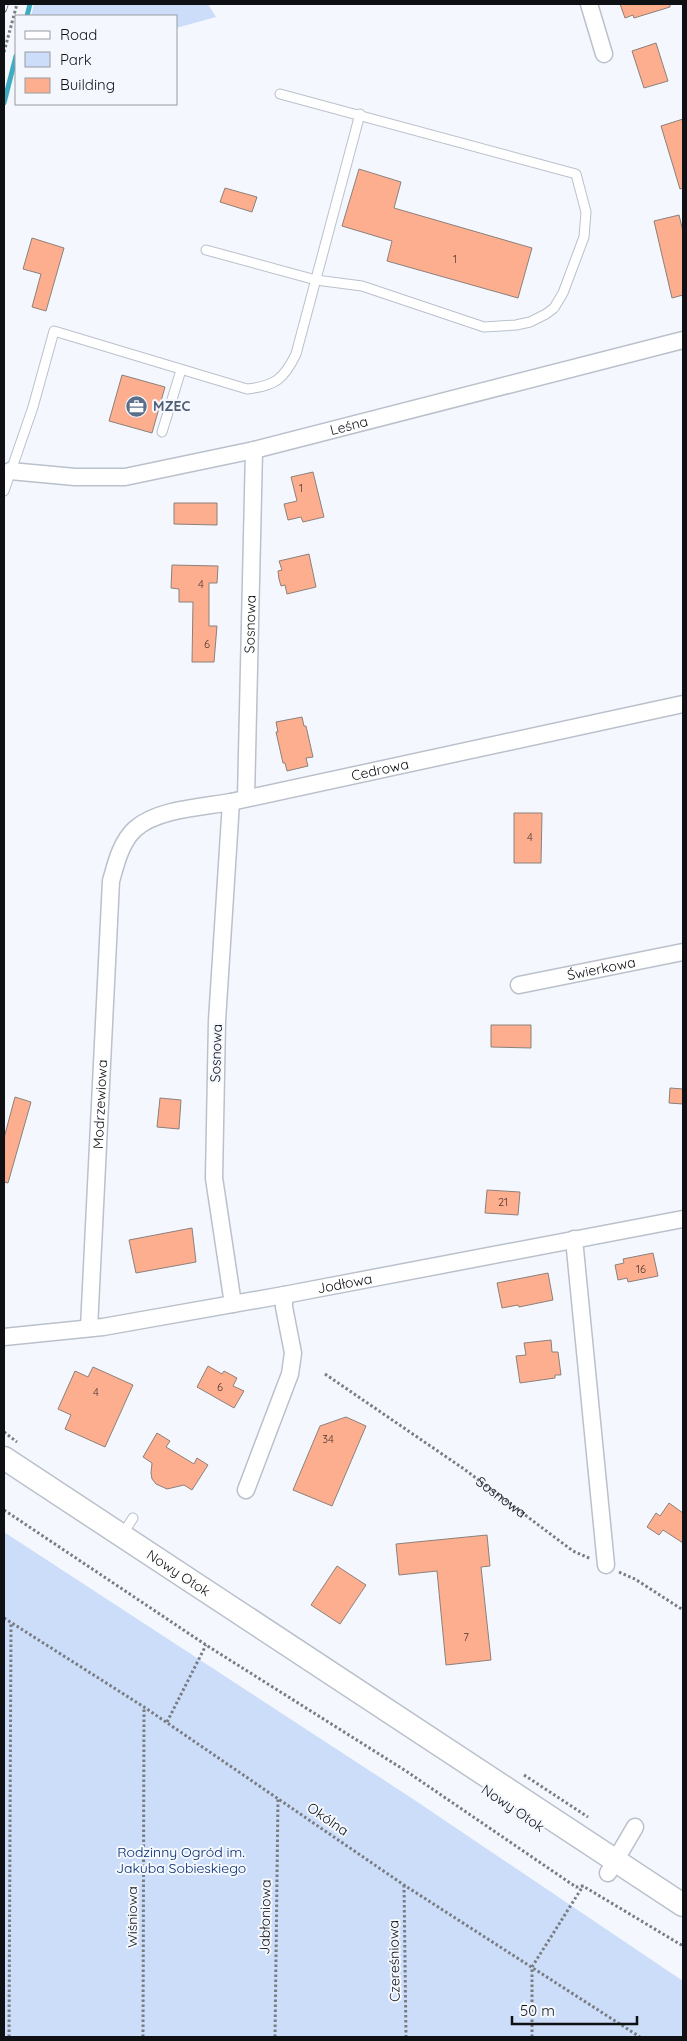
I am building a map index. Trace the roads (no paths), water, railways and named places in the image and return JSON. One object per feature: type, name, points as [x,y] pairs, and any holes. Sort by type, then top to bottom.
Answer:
[{"type":"main road","name":"Nowy Otok","points":[[4,1458],[128,1527],[354,1688],[611,1866],[647,1896],[683,1912]]},
{"type":"main road","name":"Nowy Otok","points":[[611,1866],[683,1905]]},
{"type":"street","points":[[590,4],[604,54]]},
{"type":"street","name":"Leśna","points":[[10,471],[75,477],[125,477],[254,450],[683,340]]},
{"type":"street","name":"Sosnowa","points":[[232,1304],[214,1178],[217,1021],[239,800],[254,450]]},
{"type":"street","name":"Cedrowa","points":[[111,881],[119,852],[134,829],[151,819],[169,813],[239,800],[683,704]]},
{"type":"street","name":"Modrzewiowa","points":[[89,1328],[111,881]]},
{"type":"street","name":"Świerkowa","points":[[519,985],[683,952]]},
{"type":"street","name":"Jodłowa","points":[[4,1337],[89,1328],[284,1295],[683,1219]]},
{"type":"street","points":[[574,1239],[606,1565]]},
{"type":"street","points":[[246,1490],[290,1374],[293,1353],[284,1307],[284,1295]]},
{"type":"street","points":[[611,1866],[635,1828]]},
{"type":"lane","points":[[206,250],[316,280],[362,286],[484,327],[507,327],[530,322],[554,308],[562,293],[584,237],[586,212],[576,174],[360,114],[280,94]]},
{"type":"lane","points":[[4,491],[33,407],[54,331],[248,389],[266,387],[277,382],[288,370],[296,354],[360,114]]},
{"type":"lane","points":[[162,432],[181,370]]},
{"type":"waterway","points":[[27,15],[30,4]]},
{"type":"waterway","points":[[4,103],[15,60]]},
{"type":"railway","points":[[4,10],[6,4]]},
{"type":"place","name":"MZEC","points":[[137,406]]},
{"type":"park label","name":"Rodzinny Ogród im. Jakuba Sobieskiego","points":[[181,1860]]}]
